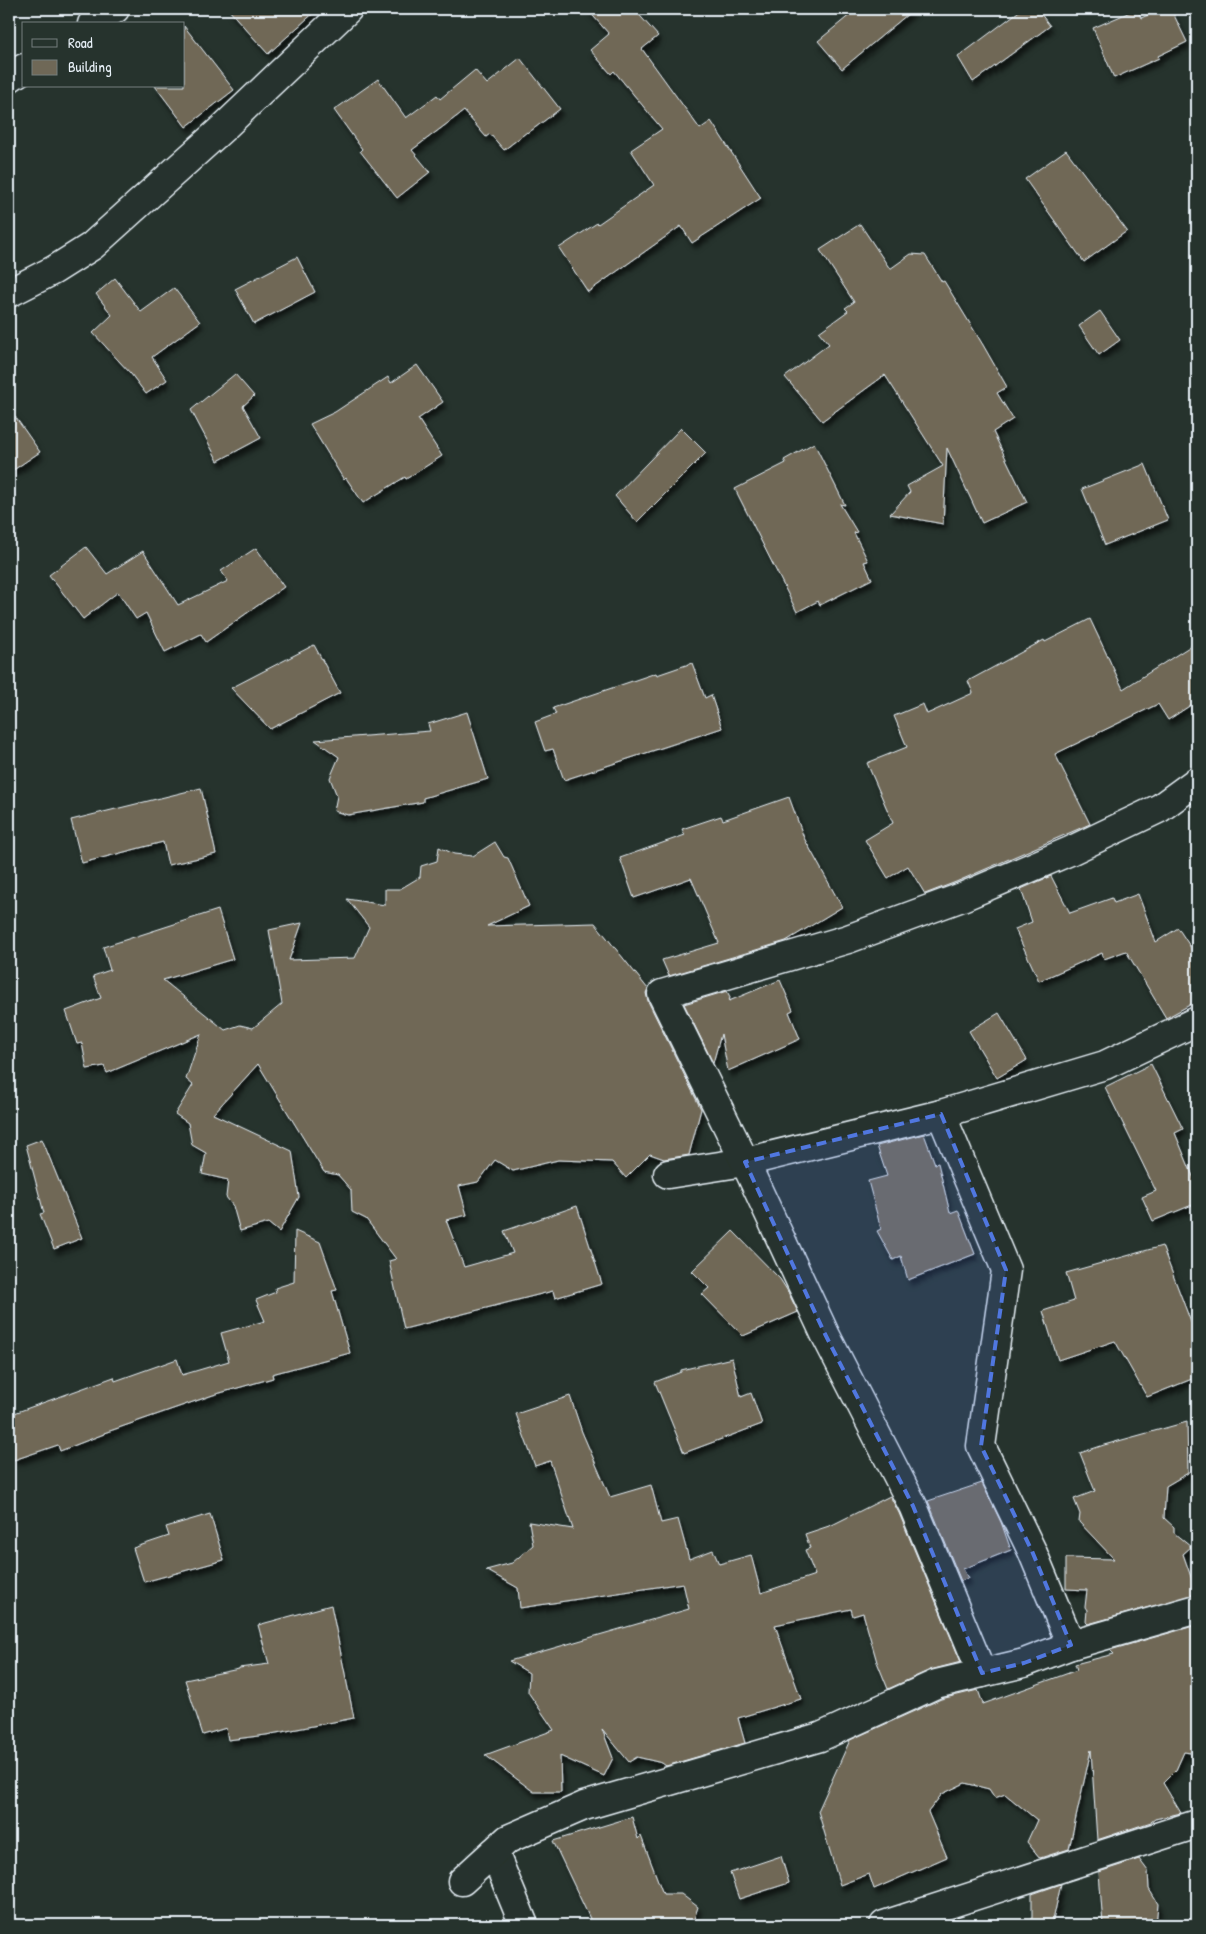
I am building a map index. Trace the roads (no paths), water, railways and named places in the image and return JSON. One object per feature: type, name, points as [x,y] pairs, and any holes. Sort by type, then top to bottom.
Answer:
[{"type":"street","points":[[95,22],[115,9]]},
{"type":"street","points":[[9,292],[54,270],[92,246],[223,128],[348,9]]},
{"type":"street","points":[[9,78],[22,69]]},
{"type":"street","points":[[982,1673],[913,1506],[825,1334],[745,1162],[662,994],[848,939],[962,898],[1070,851],[1160,808],[1197,781]]},
{"type":"street","points":[[668,1174],[745,1162],[941,1114],[1105,1065],[1197,1021]]},
{"type":"street","points":[[941,1114],[1006,1270],[981,1446],[1032,1551],[1071,1645]]},
{"type":"street","points":[[462,1881],[508,1839],[584,1806],[820,1736],[936,1684],[1024,1663],[1071,1645],[1197,1610]]},
{"type":"street","points":[[884,1925],[1197,1824]]},
{"type":"street","points":[[494,1852],[524,1925]]}]
